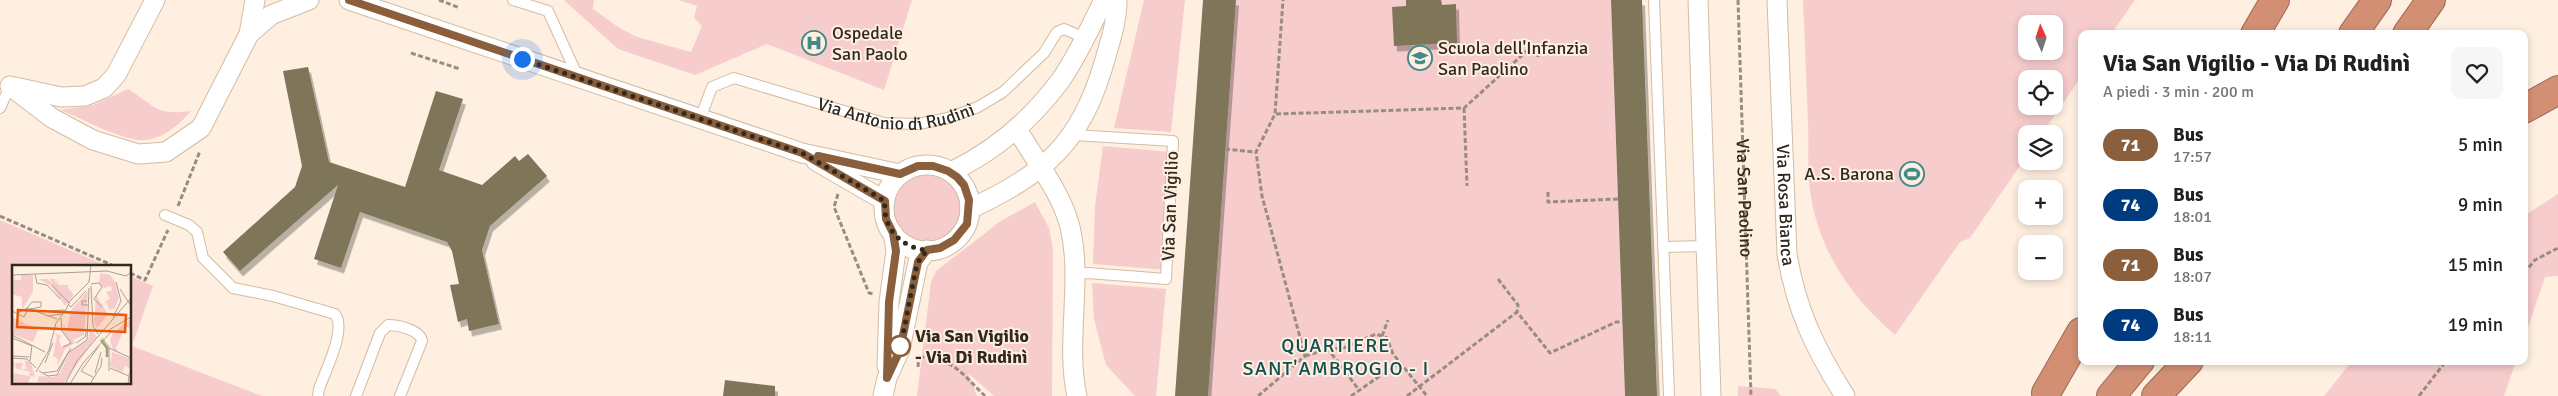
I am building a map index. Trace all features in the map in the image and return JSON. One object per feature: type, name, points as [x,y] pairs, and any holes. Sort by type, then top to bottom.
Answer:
[{"type":"highway","points":[[2257,30],[2275,0]]},
{"type":"highway","points":[[2356,30],[2378,0]]},
{"type":"highway","points":[[2410,30],[2431,0]]},
{"type":"highway","points":[[2528,107],[2558,90]]},
{"type":"highway","points":[[2045,394],[2078,337]]},
{"type":"highway","points":[[2045,394],[2078,356]]},
{"type":"highway","points":[[2111,396],[2137,365]]},
{"type":"highway","points":[[2156,396],[2186,365]]},
{"type":"street","points":[[5,84],[61,97],[85,96],[104,88],[116,75],[155,0]]},
{"type":"street","points":[[5,84],[52,118],[93,140],[138,154],[166,152],[201,128],[249,34],[255,0]]},
{"type":"street","points":[[249,34],[271,15],[309,0]]},
{"type":"street","points":[[951,172],[976,160],[1017,129],[1060,81],[1104,0]]},
{"type":"street","points":[[970,209],[995,197],[1041,169],[1074,135],[1096,91],[1117,17],[1117,0]]},
{"type":"street","points":[[1698,0],[1711,396]]},
{"type":"street","name":"Via Rosa Bianca","points":[[1777,0],[1787,254],[1792,286],[1805,324],[1819,355],[1845,396]]},
{"type":"street","points":[[356,1],[802,153],[900,174]]},
{"type":"street","points":[[1017,129],[1058,199],[1070,228],[1075,274],[1074,368],[1077,396]]},
{"type":"street","points":[[802,153],[885,201]]},
{"type":"street","points":[[885,387],[889,302],[896,251],[893,233],[886,219],[885,201],[889,188],[900,174],[923,165],[938,167],[951,172],[966,190],[970,209],[967,224],[958,237],[945,246],[927,250],[909,246],[893,233]]},
{"type":"street","points":[[885,387],[900,350],[918,262],[927,250]]},
{"type":"lane","points":[[513,0],[548,11],[578,78]]},
{"type":"lane","points":[[1654,0],[1669,396]]},
{"type":"lane","name":"Via Antonio di Rudinì","points":[[700,119],[712,87],[734,78],[884,123],[918,124],[948,118],[978,107],[1003,92],[1044,53],[1057,32],[1064,30],[1085,38]]},
{"type":"lane","points":[[0,108],[5,84]]},
{"type":"lane","name":"Via San Vigilio","points":[[1074,135],[1172,141],[1166,279],[1088,273],[1075,274]]},
{"type":"lane","points":[[169,217],[189,225],[197,232],[203,258],[233,288],[272,296],[336,314],[339,320],[339,334],[318,389],[318,396]]},
{"type":"lane","points":[[1663,247],[1706,246]]},
{"type":"lane","points":[[356,396],[380,333],[388,325],[395,325],[417,333],[422,341],[400,396]]},
{"type":"path","points":[[439,0],[460,8]]},
{"type":"path","points":[[1282,0],[1276,114],[1256,152],[1262,196],[1306,356]]},
{"type":"path","name":"Via San Paolino","points":[[1738,0],[1751,396]]},
{"type":"path","points":[[1276,114],[1464,108],[1530,48]]},
{"type":"path","points":[[1537,48],[1538,57]]},
{"type":"path","points":[[411,53],[460,69]]},
{"type":"path","points":[[1464,108],[1467,186]]},
{"type":"path","points":[[131,273],[145,280],[169,217],[201,148]]},
{"type":"path","points":[[1225,149],[1256,152]]},
{"type":"path","points":[[832,187],[838,194],[834,207],[869,293],[877,294]]},
{"type":"path","points":[[1548,192],[1548,202],[1618,199]]},
{"type":"path","points":[[0,216],[112,265]]},
{"type":"path","points":[[2528,269],[2536,260],[2558,248]]},
{"type":"path","points":[[1407,396],[1517,312],[1518,305],[1498,279]]},
{"type":"path","points":[[1517,312],[1550,354],[1616,322],[1623,322]]},
{"type":"path","points":[[1382,336],[1388,320]]},
{"type":"path","points":[[1258,396],[1306,356],[1328,349],[1344,348],[1376,334],[1387,338],[1393,354],[1427,396]]},
{"type":"path","points":[[1328,349],[1359,390]]},
{"type":"path","points":[[919,357],[951,363],[963,372],[985,396]]},
{"type":"path","points":[[1351,396],[1400,362]]},
{"type":"path","points":[[2419,396],[2443,365]]},
{"type":"path","points":[[979,390],[981,396]]},
{"type":"shaded area","points":[[564,0],[594,0],[593,9],[621,29],[637,37],[691,52],[702,26],[694,18],[697,6],[679,0],[912,0],[884,90],[767,44],[695,75],[618,49]]},
{"type":"shaded area","points":[[1144,0],[1185,0],[1171,132],[1114,128]]},
{"type":"shaded area","points":[[1233,0],[1611,0],[1625,396],[1205,396]]},
{"type":"shaded area","name":"A.S. Barona","points":[[1803,0],[2135,0],[2114,30],[2078,30],[2078,81],[2063,103],[2063,70],[2018,70],[2018,115],[2055,115],[2048,125],[2018,125],[2018,169],[1970,238],[1960,242],[1895,335],[1850,288],[1829,252],[1814,212],[1809,173]]},
{"type":"shaded area","points":[[128,89],[162,111],[191,111],[168,132],[147,140],[139,140],[110,132],[60,110],[93,105]]},
{"type":"shaded area","points":[[1103,146],[1171,152],[1167,270],[1093,264],[1095,206]]},
{"type":"shaded area","points":[[919,172],[933,172],[946,178],[955,187],[961,200],[959,220],[951,232],[933,242],[919,242],[906,236],[897,227],[891,214],[891,200],[897,187],[906,178]]},
{"type":"shaded area","points":[[2558,194],[2558,276],[2545,277],[2528,327],[2528,213]]},
{"type":"shaded area","points":[[1035,202],[1049,228],[1053,250],[1052,396],[994,396],[968,373],[977,396],[917,396],[931,282],[937,270],[999,222]]},
{"type":"shaded area","points":[[0,220],[105,265],[12,265],[12,384],[131,384],[131,276],[153,286],[132,346],[262,396],[0,396]]},
{"type":"shaded area","points":[[1092,283],[1166,289],[1156,396],[1135,396],[1106,365],[1094,319]]},
{"type":"shaded area","points":[[2349,365],[2515,365],[2504,396],[2324,396]]},
{"type":"shaded area","points":[[1738,386],[1775,389],[1781,396],[1738,396]]},
{"type":"building","points":[[1203,0],[1236,0],[1208,396],[1175,396]]},
{"type":"building","points":[[1406,0],[1441,0],[1442,5],[1456,4],[1457,43],[1394,46],[1392,7],[1406,6]]},
{"type":"building","points":[[1611,0],[1642,0],[1657,396],[1625,396]]},
{"type":"building","points":[[308,67],[329,162],[405,187],[436,91],[463,99],[439,170],[482,185],[515,156],[519,161],[528,154],[547,176],[490,226],[482,250],[499,324],[469,331],[467,319],[458,322],[450,285],[459,284],[452,251],[447,242],[360,212],[341,268],[314,259],[338,185],[240,271],[223,252],[295,187],[302,166],[283,71]]},
{"type":"building","points":[[725,380],[775,386],[775,396],[723,396]]},
{"type":"bus line","name":"71","points":[[349,0],[802,153],[861,185],[885,201],[886,219],[893,233],[896,251],[889,302],[887,378],[900,350],[918,262],[927,250],[945,246],[961,233],[967,224],[970,209],[968,195],[964,185],[957,177],[944,168],[923,165],[900,174],[866,165],[818,156]]},
{"type":"place","name":"Ospedale San Paolo","points":[[814,43]]},
{"type":"place","name":"Scuola dell'Infanzia San Paolino","points":[[1420,58]]},
{"type":"place","name":"A.S. Barona","points":[[1912,174]]},
{"type":"place","name":"Via San Vigilio - Via Di Rudinì","points":[[900,346]]},
{"type":"district","name":"QUARTIERE SANT'AMBROGIO - I","points":[[1336,356]]},
{"type":"route","points":[[522,59],[802,153],[861,185],[885,201],[886,219],[893,233],[904,244],[919,250],[927,250],[918,262],[900,350],[900,346]]}]
